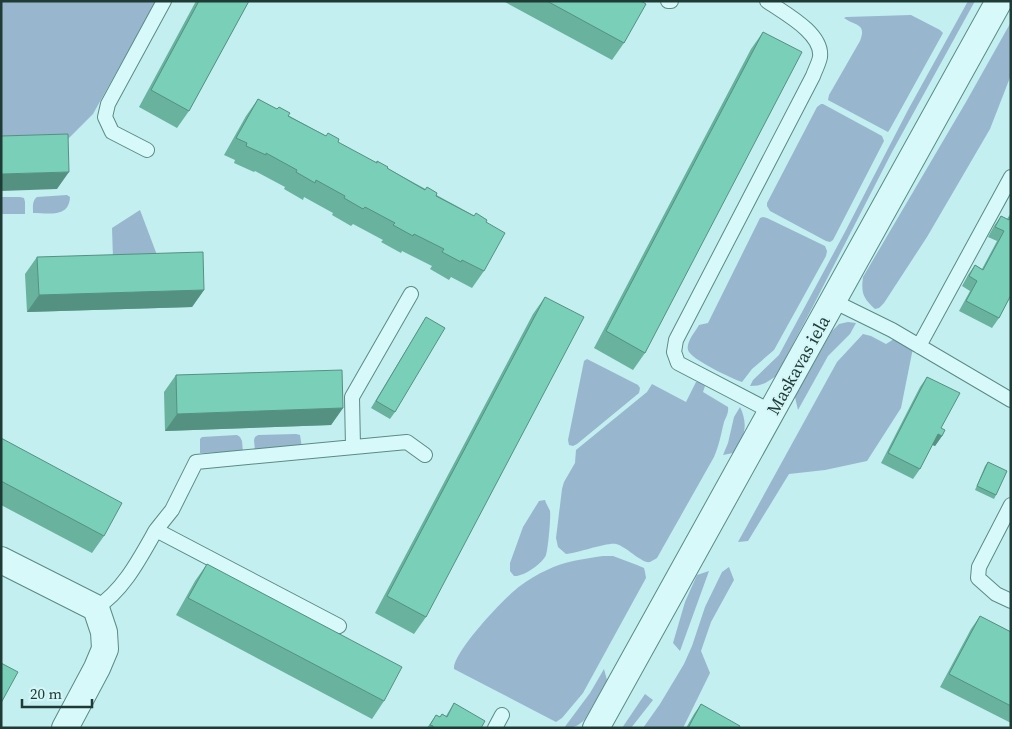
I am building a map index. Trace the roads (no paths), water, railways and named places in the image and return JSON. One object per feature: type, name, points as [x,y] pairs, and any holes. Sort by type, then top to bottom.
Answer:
[{"type":"street","name":"Maskavas iela","points":[[596,728],[999,1]]},
{"type":"street","points":[[1,560],[96,608],[104,632],[105,649],[98,668],[65,728]]},
{"type":"lane","points":[[146,150],[112,132],[105,117],[108,104],[164,1]]},
{"type":"lane","points":[[767,1],[810,31],[817,40],[820,56],[813,76],[676,340],[674,352],[678,363],[772,412]]},
{"type":"lane","points":[[919,346],[1011,177]]},
{"type":"lane","points":[[353,447],[352,397],[411,294]]},
{"type":"lane","points":[[833,301],[892,330],[1011,400]]},
{"type":"lane","points":[[96,608],[107,601],[120,588],[156,530],[172,510],[196,462],[406,442],[425,455]]},
{"type":"lane","points":[[1011,505],[979,567],[978,578],[996,594],[1011,601]]},
{"type":"lane","points":[[156,530],[339,626]]},
{"type":"lane","points":[[495,728],[502,715]]}]
